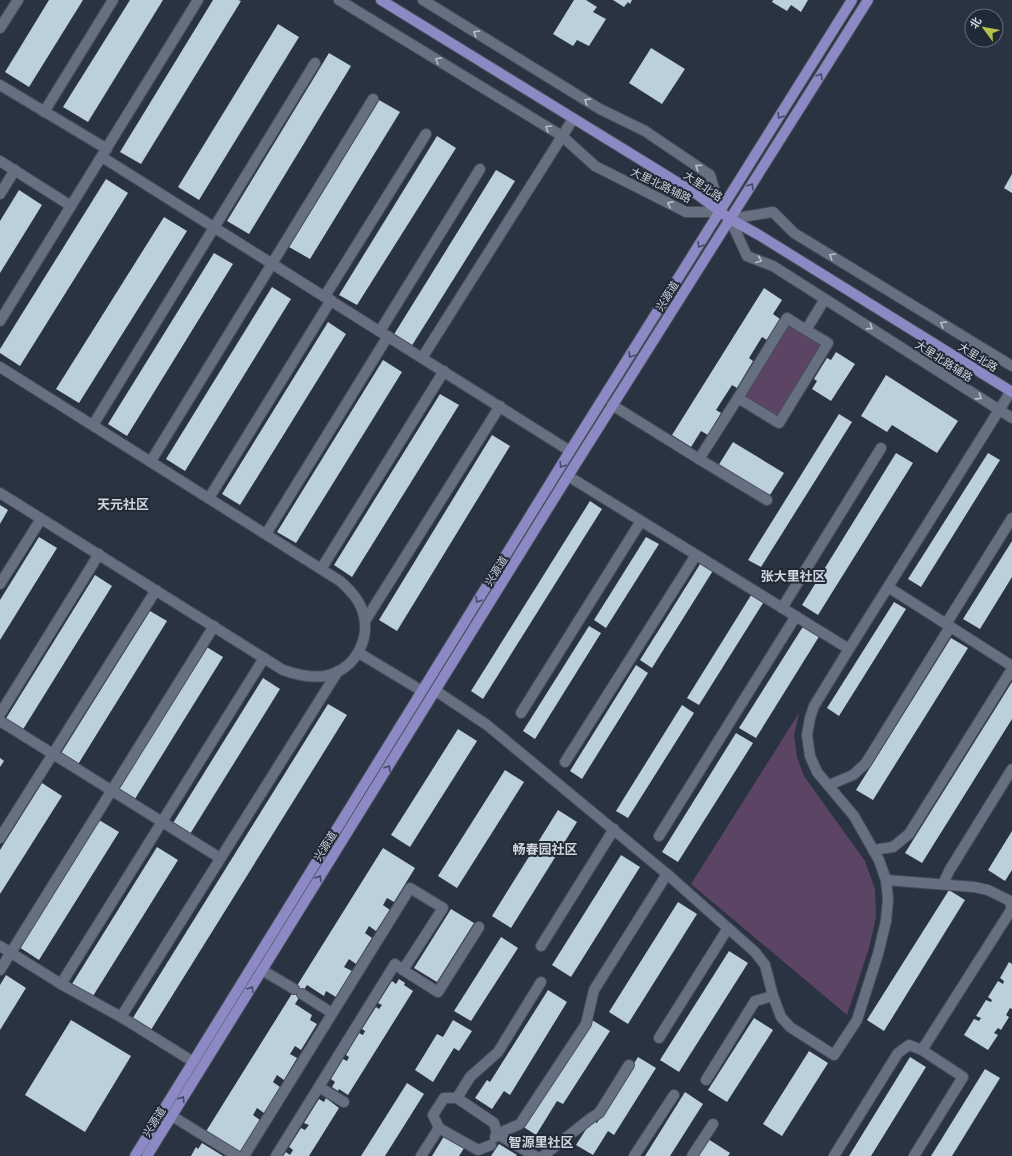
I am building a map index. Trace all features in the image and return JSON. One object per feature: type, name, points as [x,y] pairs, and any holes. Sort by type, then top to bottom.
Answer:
[{"type":"main road","name":"大里北路","points":[[381,0],[698,195],[730,219],[766,239],[1012,392]]},
{"type":"main road","name":"兴源道","points":[[134,1156],[570,451],[721,212],[852,0]]},
{"type":"main road","name":"兴源道","points":[[147,1156],[612,405],[868,0]]},
{"type":"street","points":[[0,28],[18,0]]},
{"type":"street","points":[[44,112],[113,0]]},
{"type":"street","points":[[0,321],[198,0]]},
{"type":"street","name":"大里北路辅路","points":[[339,0],[562,136],[596,166],[686,212],[721,212]]},
{"type":"street","points":[[423,0],[600,109],[645,131],[710,175],[721,212]]},
{"type":"street","points":[[93,425],[315,62]]},
{"type":"street","points":[[0,85],[44,112],[215,227],[570,451]]},
{"type":"street","points":[[151,461],[373,99]]},
{"type":"street","points":[[422,358],[573,119]]},
{"type":"street","points":[[209,498],[426,134]]},
{"type":"street","points":[[0,161],[71,206]]},
{"type":"street","points":[[266,534],[480,169]]},
{"type":"street","points":[[0,194],[15,170]]},
{"type":"street","points":[[730,219],[773,212],[794,233],[1012,366]]},
{"type":"street","name":"大里北路辅路","points":[[730,219],[747,256],[773,266],[1012,418]]},
{"type":"street","points":[[806,330],[825,299]]},
{"type":"street","points":[[699,459],[787,318],[828,343],[779,423],[738,398]]},
{"type":"street","points":[[0,366],[340,581],[352,592],[361,606],[366,621],[365,637],[359,652],[350,663],[338,671],[325,676],[297,675],[284,670],[0,493]]},
{"type":"street","points":[[321,569],[444,371]]},
{"type":"street","points":[[436,691],[487,725],[614,829],[755,952],[765,965],[773,996],[781,1017],[790,1027],[834,1055],[857,1020],[878,954],[886,920],[888,900],[886,880],[873,850],[854,816],[817,772],[810,756],[807,735],[810,718],[814,706],[849,648],[1012,392]]},
{"type":"street","points":[[612,405],[767,500]]},
{"type":"street","points":[[366,621],[500,406]]},
{"type":"street","points":[[782,608],[881,448]]},
{"type":"street","points":[[568,476],[849,648]]},
{"type":"street","points":[[0,584],[41,518]]},
{"type":"street","points":[[829,785],[853,775],[866,763],[1012,518]]},
{"type":"street","points":[[520,713],[641,521]]},
{"type":"street","points":[[0,714],[99,554]]},
{"type":"street","points":[[565,762],[696,555]]},
{"type":"street","points":[[873,850],[893,847],[909,834],[1012,668],[888,587]]},
{"type":"street","points":[[0,838],[156,590]]},
{"type":"street","points":[[659,836],[796,616]]},
{"type":"street","points":[[0,970],[214,626]]},
{"type":"street","points":[[359,652],[422,691]]},
{"type":"street","points":[[61,984],[264,658]]},
{"type":"street","points":[[121,1017],[338,671]]},
{"type":"street","points":[[0,721],[220,858]]},
{"type":"street","points":[[943,884],[949,871],[1012,769]]},
{"type":"street","points":[[541,946],[614,829]]},
{"type":"street","points":[[481,1156],[491,1145],[497,1134],[520,1124],[586,1024],[594,990],[667,874]]},
{"type":"street","points":[[886,880],[974,887],[988,890],[1012,902],[1011,910],[922,1050]]},
{"type":"street","points":[[244,1156],[410,888],[443,908],[403,970]]},
{"type":"street","points":[[276,1156],[395,964],[438,992],[479,927]]},
{"type":"street","points":[[659,1038],[728,928]]},
{"type":"street","points":[[0,946],[61,984],[121,1017],[192,1061]]},
{"type":"street","points":[[262,970],[332,1012]]},
{"type":"street","points":[[457,1098],[470,1077],[498,1052],[541,982]]},
{"type":"street","points":[[706,1080],[755,1002],[773,996]]},
{"type":"street","points":[[834,1156],[898,1053],[909,1045],[922,1050],[963,1077],[914,1156]]},
{"type":"street","points":[[543,1156],[599,1113],[629,1065]]},
{"type":"street","points":[[319,1087],[344,1102]]},
{"type":"street","points":[[634,1156],[674,1095]]},
{"type":"street","points":[[491,1145],[478,1150],[439,1128],[433,1114],[444,1098],[457,1098],[494,1123],[497,1134],[535,1156]]},
{"type":"street","points":[[172,1116],[237,1156]]},
{"type":"street","points":[[692,1156],[712,1124]]},
{"type":"street","points":[[421,1156],[439,1128]]},
{"type":"shaded area","points":[[788,322],[825,344],[778,420],[741,397]]},
{"type":"shaded area","points":[[799,713],[794,735],[797,757],[804,776],[865,861],[875,889],[876,917],[869,948],[847,1015],[691,884]]},
{"type":"building","points":[[49,0],[83,0],[29,87],[5,72]]},
{"type":"building","points":[[130,0],[163,0],[88,122],[63,107]]},
{"type":"building","points":[[213,0],[241,1],[141,164],[120,152]]},
{"type":"building","points":[[574,0],[586,0],[597,7],[593,12],[606,19],[589,46],[577,40],[573,46],[553,34]]},
{"type":"building","points":[[613,0],[632,0],[630,4],[628,2],[624,7]]},
{"type":"building","points":[[773,0],[808,0],[801,12],[791,5],[787,11],[772,2]]},
{"type":"building","points":[[278,24],[299,37],[199,200],[178,187]]},
{"type":"building","points":[[651,48],[685,69],[662,104],[629,83]]},
{"type":"building","points":[[329,53],[351,66],[249,234],[227,221]]},
{"type":"building","points":[[379,100],[400,112],[310,259],[289,247]]},
{"type":"building","points":[[437,136],[456,148],[357,305],[339,295]]},
{"type":"building","points":[[496,170],[515,181],[411,347],[393,336]]},
{"type":"building","points":[[1012,174],[1012,193],[1004,188]]},
{"type":"building","points":[[106,179],[128,193],[20,366],[0,353],[0,349]]},
{"type":"building","points":[[19,190],[42,205],[0,273],[0,221]]},
{"type":"building","points":[[164,217],[187,231],[79,403],[56,389]]},
{"type":"building","points":[[214,253],[233,264],[127,436],[108,424]]},
{"type":"building","points":[[272,287],[291,299],[185,471],[166,459]]},
{"type":"building","points":[[764,288],[782,300],[773,314],[780,319],[767,340],[762,337],[749,358],[753,361],[737,388],[732,385],[716,410],[721,413],[708,435],[701,431],[691,447],[672,435]]},
{"type":"building","points":[[328,322],[346,334],[240,505],[222,494]]},
{"type":"building","points":[[836,352],[855,364],[831,401],[812,389],[817,381],[814,379],[827,358],[831,360]]},
{"type":"building","points":[[383,360],[402,372],[296,543],[277,532]]},
{"type":"building","points":[[886,375],[958,421],[937,453],[892,425],[887,432],[861,416]]},
{"type":"building","points":[[440,394],[459,405],[352,577],[334,565]]},
{"type":"building","points":[[839,414],[852,422],[761,567],[748,560]]},
{"type":"building","points":[[492,435],[510,446],[397,631],[379,620]]},
{"type":"building","points":[[733,442],[784,473],[768,498],[718,466]]},
{"type":"building","points":[[896,453],[913,463],[818,615],[802,605]]},
{"type":"building","points":[[988,453],[1000,460],[921,587],[908,579]]},
{"type":"building","points":[[590,501],[602,509],[483,699],[471,691]]},
{"type":"building","points":[[0,505],[8,510],[0,524]]},
{"type":"building","points":[[39,537],[57,548],[0,640],[0,600]]},
{"type":"building","points":[[646,537],[659,544],[606,628],[594,620]]},
{"type":"building","points":[[1012,541],[1012,577],[980,629],[963,619]]},
{"type":"building","points":[[702,561],[714,569],[652,668],[640,660]]},
{"type":"building","points":[[95,575],[112,586],[22,731],[5,720]]},
{"type":"building","points":[[753,592],[765,600],[699,705],[687,698]]},
{"type":"building","points":[[894,602],[906,609],[839,716],[827,708]]},
{"type":"building","points":[[150,611],[167,621],[77,766],[60,755]]},
{"type":"building","points":[[804,625],[820,635],[756,738],[739,728]]},
{"type":"building","points":[[589,626],[601,633],[535,739],[523,731]]},
{"type":"building","points":[[951,638],[968,648],[873,800],[856,790]]},
{"type":"building","points":[[205,646],[223,657],[133,802],[115,791]]},
{"type":"building","points":[[636,665],[648,673],[582,779],[570,771]]},
{"type":"building","points":[[263,678],[280,689],[190,834],[173,823]]},
{"type":"building","points":[[1012,682],[1012,719],[922,863],[905,853]]},
{"type":"building","points":[[328,704],[347,715],[149,1033],[131,1021]]},
{"type":"building","points":[[682,705],[694,713],[628,818],[616,811]]},
{"type":"building","points":[[458,729],[477,741],[410,847],[391,835]]},
{"type":"building","points":[[736,733],[753,743],[678,862],[662,852]]},
{"type":"building","points":[[0,758],[4,761],[0,767]]},
{"type":"building","points":[[505,770],[524,782],[457,888],[438,876]]},
{"type":"building","points":[[42,783],[62,796],[0,894],[0,850]]},
{"type":"building","points":[[558,810],[577,822],[511,928],[492,916]]},
{"type":"building","points":[[99,820],[119,832],[39,960],[19,947]]},
{"type":"building","points":[[1012,831],[1012,870],[1005,881],[988,870]]},
{"type":"building","points":[[157,847],[178,860],[93,996],[72,984]]},
{"type":"building","points":[[383,848],[415,868],[394,902],[387,898],[383,905],[390,910],[376,931],[369,926],[365,933],[372,938],[356,964],[349,959],[344,967],[352,971],[336,997],[326,991],[324,996],[307,985],[295,1004],[312,1015],[310,1020],[317,1024],[301,1050],[295,1046],[290,1054],[297,1058],[284,1080],[277,1075],[273,1082],[280,1087],[264,1113],[257,1108],[253,1115],[260,1120],[239,1154],[205,1133]]},
{"type":"building","points":[[621,855],[640,867],[571,977],[552,965]]},
{"type":"building","points":[[949,890],[965,900],[884,1031],[867,1020]]},
{"type":"building","points":[[678,902],[697,914],[628,1024],[609,1012]]},
{"type":"building","points":[[451,909],[474,923],[437,982],[414,968]]},
{"type":"building","points":[[501,937],[518,948],[471,1021],[454,1011]]},
{"type":"building","points":[[729,951],[748,963],[679,1072],[660,1060]]},
{"type":"building","points":[[1009,962],[1012,964],[1012,1009],[1010,1008],[1006,1015],[1009,1017],[1001,1030],[998,1028],[994,1033],[998,1035],[988,1050],[964,1035],[974,1019],[979,1021],[981,1018],[976,1016],[986,1000],[991,1002],[992,1000],[988,997],[998,981],[1003,984],[1004,981],[1000,978]]},
{"type":"building","points":[[6,975],[26,988],[0,1030],[0,985]]},
{"type":"building","points":[[399,979],[405,983],[404,985],[413,991],[348,1095],[339,1089],[338,1091],[332,1087],[335,1082],[331,1079],[343,1059],[347,1061],[349,1057],[346,1055],[359,1033],[363,1035],[365,1031],[362,1029],[376,1007],[379,1009],[382,1005],[378,1003],[392,981],[396,984]]},
{"type":"building","points":[[548,990],[567,1002],[510,1095],[504,1091],[492,1109],[475,1098],[487,1080],[490,1082]]},
{"type":"building","points":[[754,1018],[773,1030],[727,1102],[708,1090]]},
{"type":"building","points":[[71,1020],[131,1056],[85,1132],[25,1095]]},
{"type":"building","points":[[453,1020],[472,1031],[459,1051],[454,1048],[433,1082],[415,1070],[437,1034],[443,1037]]},
{"type":"building","points":[[592,1020],[610,1031],[563,1104],[557,1101],[536,1135],[519,1124]]},
{"type":"building","points":[[809,1051],[828,1063],[782,1136],[763,1124]]},
{"type":"building","points":[[638,1057],[656,1068],[614,1135],[608,1131],[593,1155],[576,1145],[592,1120],[597,1123]]},
{"type":"building","points":[[910,1057],[926,1067],[871,1156],[849,1156]]},
{"type":"building","points":[[985,1069],[1000,1078],[952,1156],[931,1156]]},
{"type":"building","points":[[407,1083],[424,1094],[385,1156],[361,1156]]},
{"type":"building","points":[[685,1092],[703,1104],[670,1156],[645,1156]]},
{"type":"building","points":[[326,1098],[339,1108],[309,1156],[283,1156],[286,1152],[290,1155],[293,1150],[289,1147],[301,1128],[305,1130],[309,1125],[304,1123],[319,1099],[324,1102]]},
{"type":"building","points":[[446,1133],[466,1145],[459,1156],[432,1156]]},
{"type":"building","points":[[708,1139],[730,1153],[728,1156],[698,1156]]},
{"type":"building","points":[[202,1143],[223,1156],[191,1156],[196,1147],[198,1149]]},
{"type":"building","points":[[499,1144],[517,1155],[491,1156]]},
{"type":"district","name":"天元社区","points":[[123,504]]},
{"type":"district","name":"张大里社区","points":[[793,576]]},
{"type":"district","name":"畅春园社区","points":[[545,849]]},
{"type":"district","name":"智源里社区","points":[[541,1142]]}]
